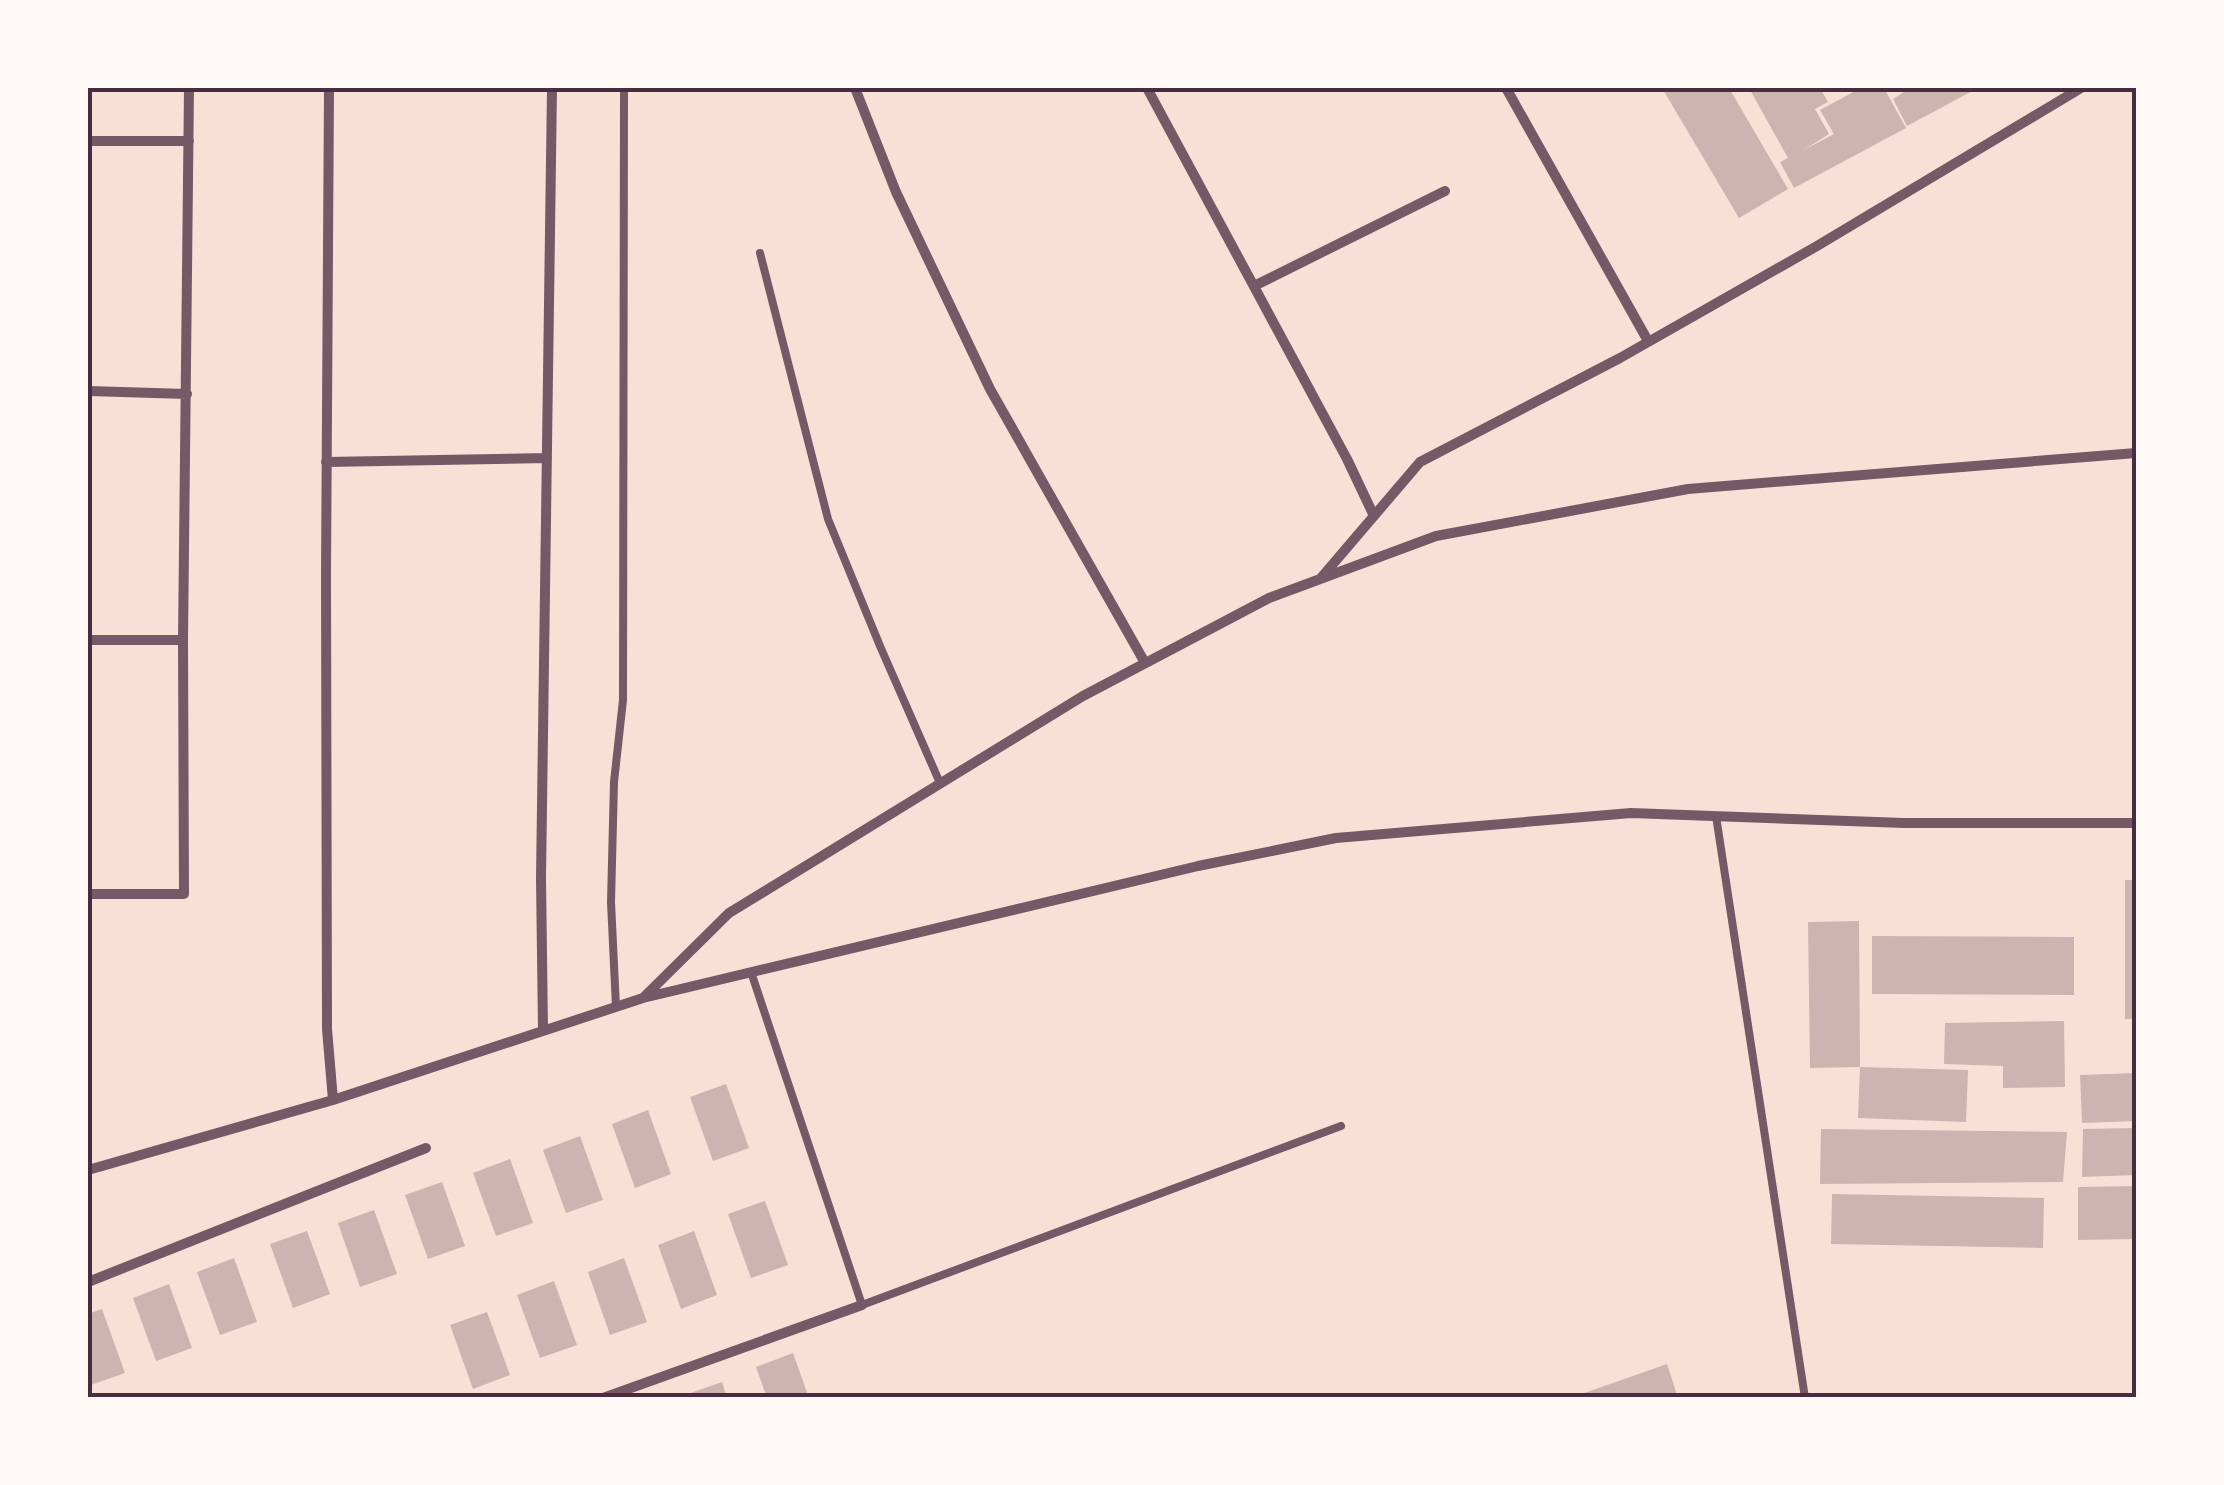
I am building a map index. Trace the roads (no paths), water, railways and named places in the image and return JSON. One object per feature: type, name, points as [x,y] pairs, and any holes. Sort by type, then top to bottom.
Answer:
[{"type":"street","points":[[88,894],[184,894],[182,640],[190,88]]},
{"type":"street","points":[[329,88],[327,1029],[333,1100]]},
{"type":"street","points":[[543,1031],[541,878],[552,88]]},
{"type":"street","points":[[855,88],[896,192],[990,388],[1144,662]]},
{"type":"street","points":[[1147,88],[1374,516]]},
{"type":"street","points":[[1506,88],[1648,341]]},
{"type":"street","points":[[1320,579],[1420,462],[1620,358],[1818,246],[2080,88]]},
{"type":"street","points":[[88,141],[189,140]]},
{"type":"street","points":[[1254,286],[1445,191]]},
{"type":"street","points":[[88,392],[187,394]]},
{"type":"street","points":[[643,998],[729,913],[1083,696],[1269,598],[1436,536],[1688,490],[2136,453]]},
{"type":"street","points":[[326,462],[547,458]]},
{"type":"street","points":[[88,640],[182,640]]},
{"type":"street","points":[[88,1170],[333,1100],[643,998],[1198,866],[1336,838],[1631,813],[1904,822],[2136,823]]},
{"type":"street","points":[[88,1282],[426,1148]]},
{"type":"street","points":[[603,1398],[862,1305]]},
{"type":"lane","points":[[616,1007],[611,902],[614,782],[623,700],[624,88]]},
{"type":"lane","points":[[760,253],[828,519],[940,783]]},
{"type":"lane","points":[[1716,816],[1805,1398]]},
{"type":"lane","points":[[751,972],[862,1305],[1342,1126]]}]
